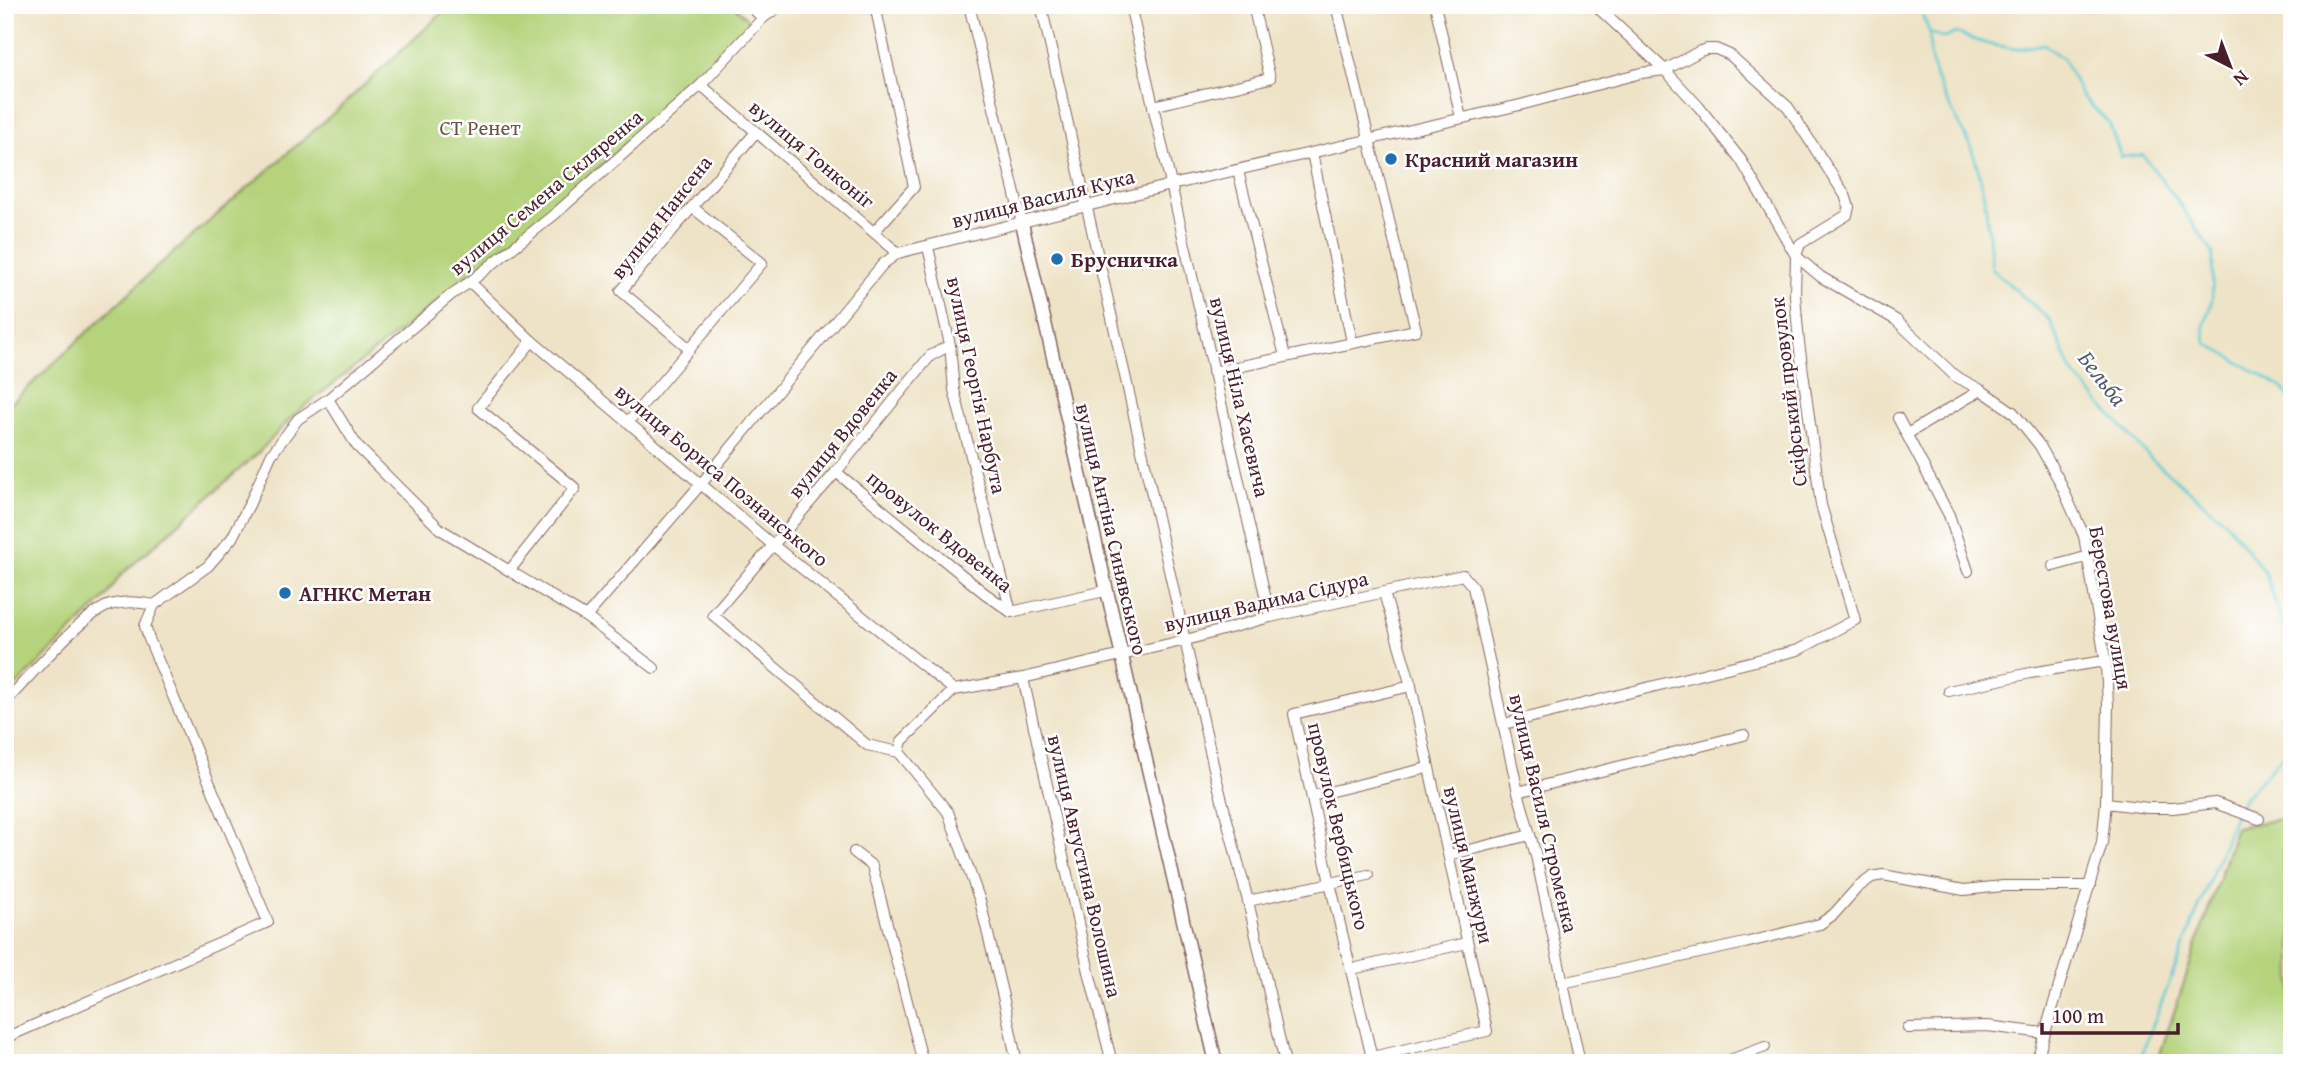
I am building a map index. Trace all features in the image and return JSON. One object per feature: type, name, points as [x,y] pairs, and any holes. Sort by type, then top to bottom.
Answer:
[{"type":"street","points":[[749,5],[763,18]]},
{"type":"street","name":"вулиця Семена Скляренка","points":[[154,605],[208,566],[232,538],[271,455],[298,419],[328,399],[452,294],[555,214],[701,85],[763,18],[781,5]]},
{"type":"street","points":[[874,232],[914,187],[875,5]]},
{"type":"street","name":"вулиця Антіна Синявського","points":[[969,5],[1216,1063]]},
{"type":"street","points":[[1041,5],[1216,777],[1285,1063]]},
{"type":"street","name":"вулиця Ніла Хасевича","points":[[1130,5],[1270,617]]},
{"type":"street","points":[[1153,106],[1270,78],[1253,5]]},
{"type":"street","points":[[1213,372],[1416,330],[1336,5]]},
{"type":"street","points":[[1435,5],[1461,118]]},
{"type":"street","points":[[1595,5],[1665,70],[1699,107],[1741,160],[1796,256]]},
{"type":"street","points":[[1665,70],[1700,51],[1716,49],[1739,62],[1788,107],[1845,195],[1849,207],[1847,215],[1800,244],[1796,256]]},
{"type":"street","name":"вулиця Василя Кука","points":[[898,253],[1171,185],[1559,96],[1641,72],[1665,70]]},
{"type":"street","name":"вулиця Тонконіг","points":[[701,85],[898,253]]},
{"type":"street","name":"вулиця Нансена","points":[[690,349],[621,291],[756,132]]},
{"type":"street","points":[[1312,153],[1352,342]]},
{"type":"street","points":[[1238,171],[1285,356]]},
{"type":"street","points":[[628,422],[762,263],[692,207]]},
{"type":"street","name":"вулиця Георгія Нарбута","points":[[928,247],[950,345],[954,390],[1011,612]]},
{"type":"street","points":[[586,617],[701,484],[883,264],[898,253]]},
{"type":"street","name":"Берестова вулиця","points":[[1796,256],[1821,277],[1896,320],[1955,376],[2012,412],[2040,446],[2059,480],[2084,536],[2106,664],[2106,803],[2102,843],[2036,1063]]},
{"type":"street","name":"Скіфський провулок","points":[[1504,724],[1798,650],[1855,620],[1821,505],[1799,343],[1795,295],[1796,256]]},
{"type":"street","name":"вулиця Бориса Познанського","points":[[470,282],[532,341],[774,546],[954,690]]},
{"type":"street","points":[[510,570],[575,488],[478,408],[532,341]]},
{"type":"street","name":"вулиця Вдовенка","points":[[899,751],[867,745],[713,615],[836,472],[930,356],[950,345]]},
{"type":"street","points":[[1907,434],[1981,390]]},
{"type":"street","points":[[328,399],[357,446],[440,529],[586,617],[654,668]]},
{"type":"street","points":[[1898,418],[1950,514],[1968,570]]},
{"type":"street","name":"провулок Вдовенка","points":[[836,472],[1011,612],[1105,592]]},
{"type":"street","points":[[2053,566],[2087,559]]},
{"type":"street","name":"вулиця Вадима Сідура","points":[[954,690],[1023,678],[1186,640],[1270,617],[1463,575]]},
{"type":"street","name":"вулиця Василя Строменка","points":[[1463,575],[1472,587],[1580,1063]]},
{"type":"street","name":"вулиця Манжури","points":[[1373,1060],[1488,1031],[1410,686],[1384,593]]},
{"type":"street","points":[[5,702],[86,619],[111,605],[140,602],[154,605],[145,626],[149,639],[268,922],[5,1038]]},
{"type":"street","points":[[1949,691],[2030,673],[2098,662],[2106,664]]},
{"type":"street","name":"вулиця Августина Волошина","points":[[1023,678],[1088,972],[1112,1063]]},
{"type":"street","name":"провулок Вербицького","points":[[1373,1060],[1330,883],[1294,714],[1410,686]]},
{"type":"street","points":[[954,690],[902,741],[899,751],[948,812],[980,901],[1017,1063]]},
{"type":"street","points":[[1518,792],[1744,735]]},
{"type":"street","points":[[1312,796],[1427,768]]},
{"type":"street","points":[[2106,803],[2148,808],[2215,803],[2255,817]]},
{"type":"street","points":[[1449,855],[1530,835]]},
{"type":"street","points":[[854,852],[872,866],[923,1063]]},
{"type":"street","points":[[1248,901],[1368,875]]},
{"type":"street","points":[[1562,983],[1820,924],[1872,877],[1883,875],[1964,890],[2003,886],[2090,886]]},
{"type":"street","points":[[1352,968],[1467,943]]},
{"type":"street","points":[[1908,1028],[1987,1026],[2044,1033]]},
{"type":"street","points":[[1722,1063],[1765,1047]]},
{"type":"green space","name":"СТ Ренет","points":[[451,5],[733,5],[751,23],[643,128],[587,178],[472,274],[295,414],[260,451],[120,576],[106,597],[5,697],[5,409],[159,265],[337,110]]},
{"type":"green space","points":[[2292,817],[2292,1063],[2157,1063],[2236,827]]},
{"type":"waterway","points":[[1918,5],[1930,33],[1945,38],[1956,33],[1987,44],[2016,49],[2044,44],[2064,60],[2081,95],[2109,123],[2121,157],[2143,155],[2213,253],[2212,301],[2204,326],[2206,343],[2283,388],[2292,404]]},
{"type":"waterway","name":"Бельба","points":[[1930,33],[1930,49],[1936,78],[1975,158],[1985,205],[1992,269],[2050,320],[2072,372],[2149,457],[2225,521],[2266,574],[2283,626],[2292,630]]},
{"type":"waterway","name":"Бельба","points":[[2238,809],[2245,797],[2292,746]]},
{"type":"waterway","name":"Бельба","points":[[2138,1063],[2235,815]]},
{"type":"place","name":"Красний магазин","points":[[1391,159]]},
{"type":"place","name":"Брусничка","points":[[1057,259]]},
{"type":"place","name":"АГНКС Метан","points":[[285,593]]}]
